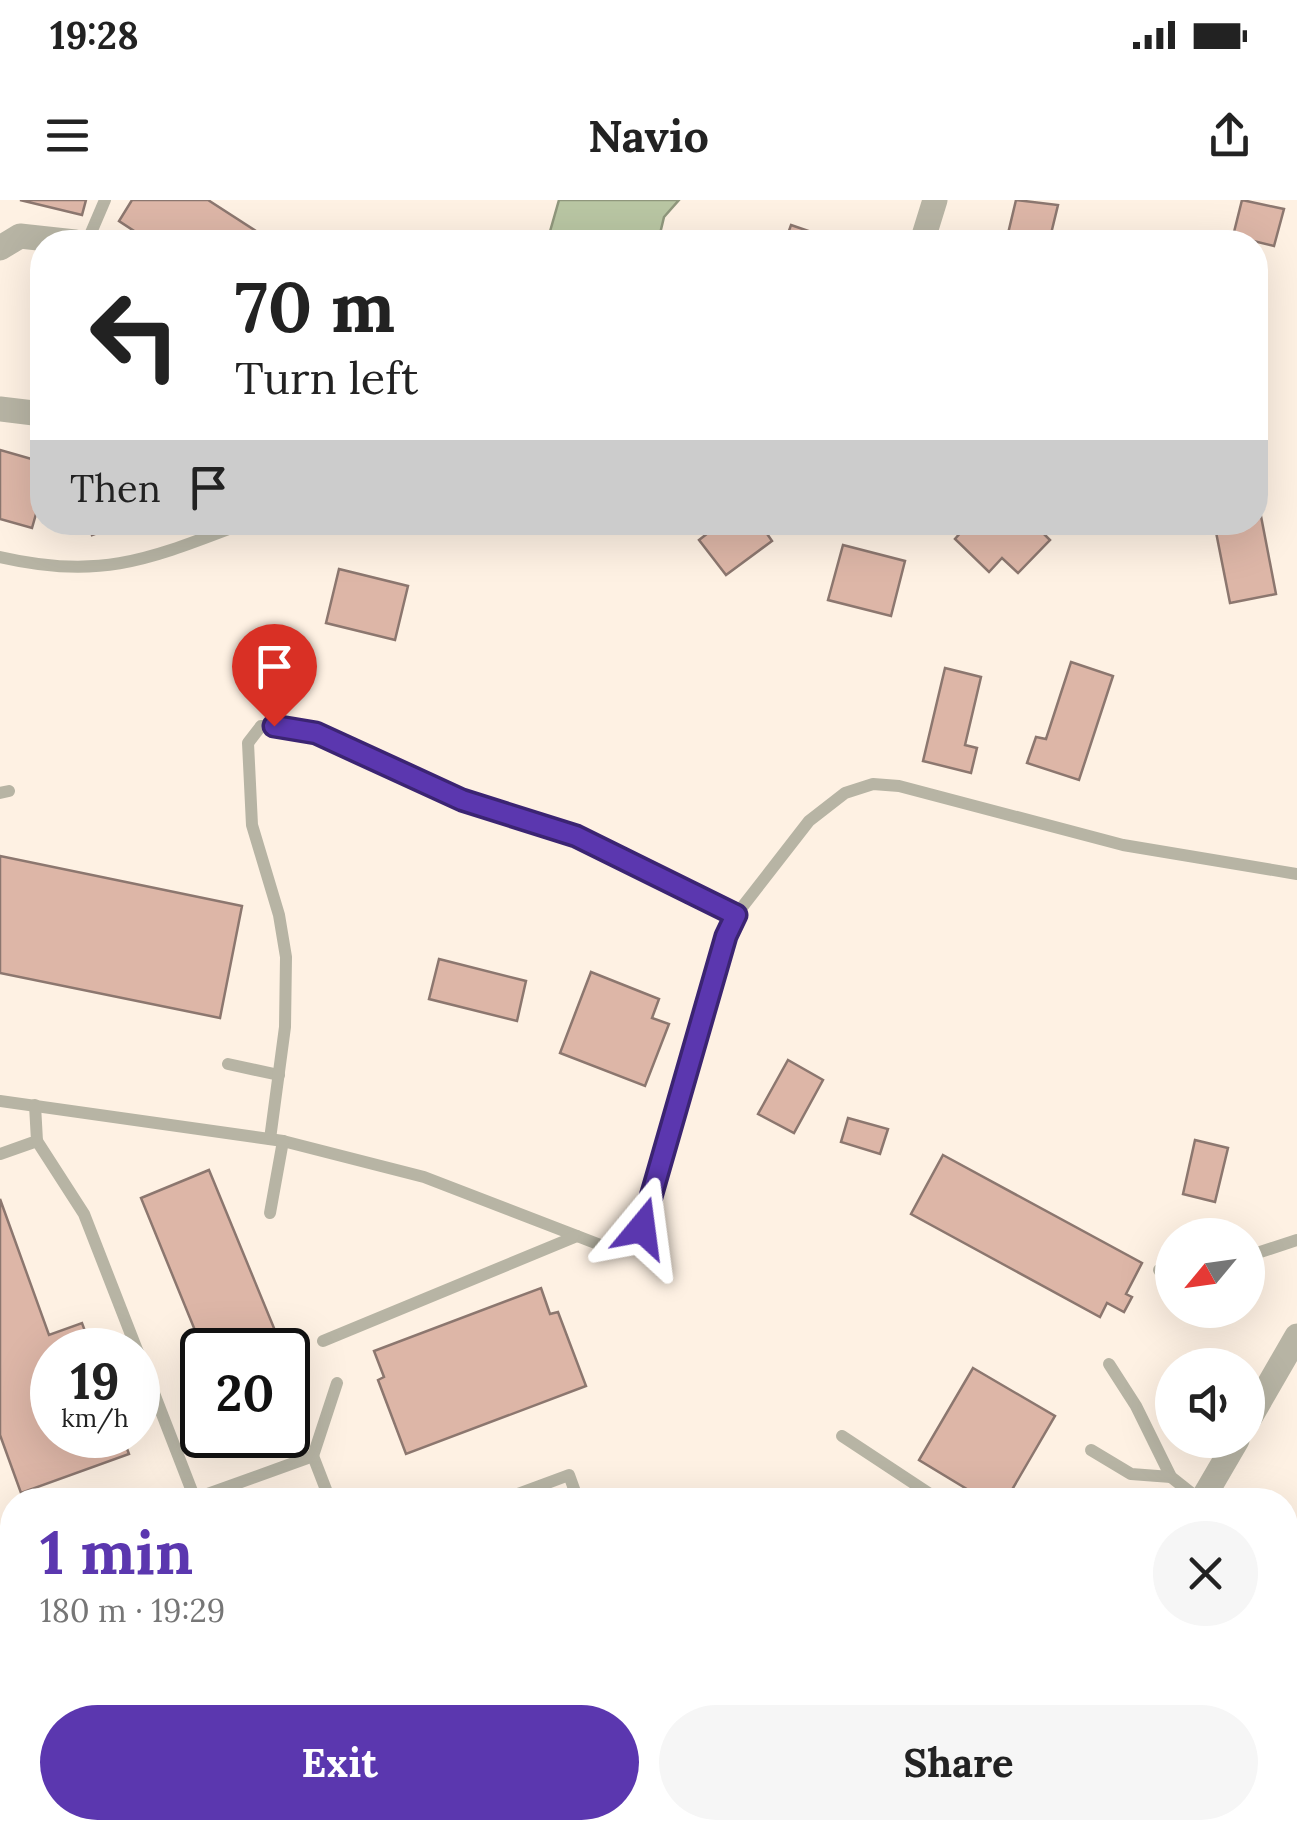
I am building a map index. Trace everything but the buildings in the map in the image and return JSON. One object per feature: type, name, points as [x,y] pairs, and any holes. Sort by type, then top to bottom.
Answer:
[{"type":"street","points":[[926,230],[935,200]]},
{"type":"street","points":[[0,248],[20,236],[30,237]]},
{"type":"street","points":[[0,409],[30,413]]},
{"type":"street","points":[[1265,1392],[1297,1336]]},
{"type":"street","points":[[1208,1488],[1226,1458]]},
{"type":"lane","points":[[92,230],[105,200]]},
{"type":"lane","points":[[0,557],[52,569],[87,570],[167,552],[212,535]]},
{"type":"lane","points":[[270,1213],[286,956],[279,915],[252,825],[248,789],[248,743],[261,726],[316,733],[336,740],[462,800],[576,836],[736,915]]},
{"type":"lane","points":[[0,1101],[276,1140],[424,1176],[616,1251],[642,1228],[726,936],[736,915],[809,821],[845,793],[873,784],[899,786],[1123,845],[1297,874]]},
{"type":"lane","points":[[228,1064],[279,1075]]},
{"type":"lane","points":[[34,1105],[37,1141],[84,1214],[128,1328]]},
{"type":"lane","points":[[0,1154],[37,1141]]},
{"type":"lane","points":[[323,1341],[577,1236]]},
{"type":"lane","points":[[1265,1250],[1296,1240]]},
{"type":"lane","points":[[1109,1364],[1136,1406],[1171,1477],[1185,1488]]},
{"type":"lane","points":[[325,1488],[312,1456],[337,1383]]},
{"type":"lane","points":[[160,1412],[189,1488]]},
{"type":"lane","points":[[842,1436],[921,1488]]},
{"type":"lane","points":[[1091,1450],[1131,1474],[1171,1477]]},
{"type":"lane","points":[[223,1488],[312,1456]]},
{"type":"lane","points":[[534,1488],[569,1475],[574,1488]]},
{"type":"shaded area","points":[[559,200],[679,200],[664,217],[661,230],[550,230]]},
{"type":"route","points":[[274,726],[336,740],[417,782],[462,800],[576,836],[736,915],[726,936],[642,1228]]}]
